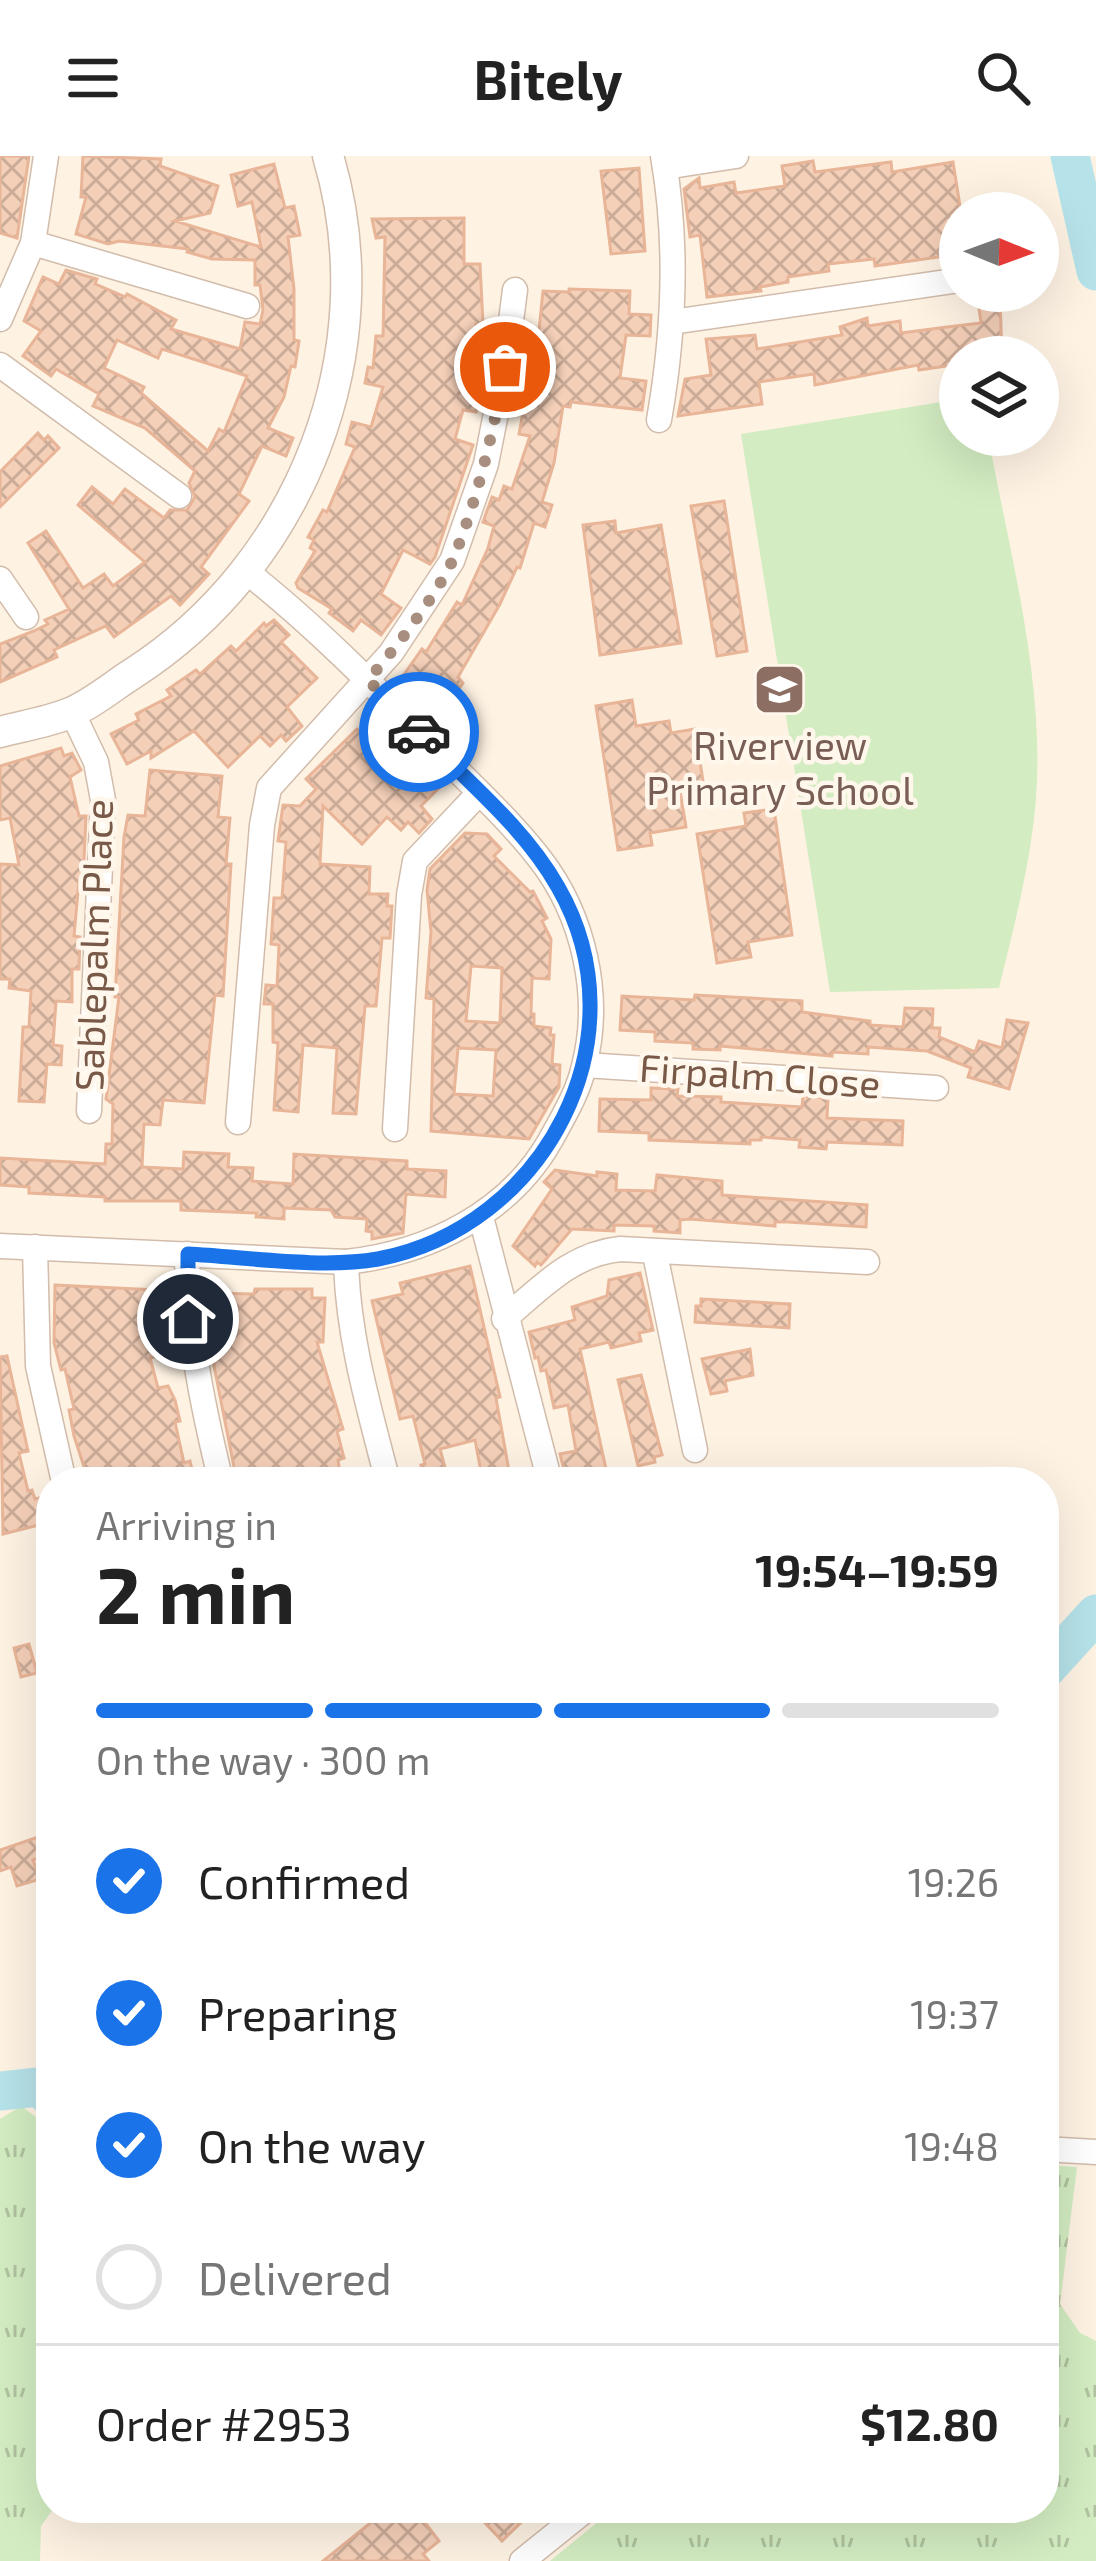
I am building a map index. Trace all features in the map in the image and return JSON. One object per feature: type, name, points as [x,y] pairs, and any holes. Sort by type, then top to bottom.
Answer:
[{"type":"street","points":[[0,319],[33,244],[46,156]]},
{"type":"street","points":[[0,732],[72,712],[152,662],[201,623],[247,572],[288,510],[324,429],[341,361],[345,240],[340,193],[328,156]]},
{"type":"street","points":[[659,420],[672,322],[664,162],[736,156]]},
{"type":"street","points":[[33,244],[247,306]]},
{"type":"street","points":[[672,322],[939,283]]},
{"type":"street","points":[[238,1122],[269,788],[391,653],[452,561],[486,464],[515,290]]},
{"type":"street","points":[[0,365],[179,496]]},
{"type":"street","points":[[0,1246],[346,1262],[409,1250],[481,1216],[542,1154],[585,1064],[590,992],[574,918],[542,862],[316,627],[247,572]]},
{"type":"street","points":[[0,579],[26,617]]},
{"type":"street","name":"Sablepalm Place","points":[[72,712],[96,762],[103,800],[89,1111]]},
{"type":"street","points":[[395,1129],[415,861],[479,793]]},
{"type":"street","name":"Firpalm Close","points":[[585,1064],[936,1088]]},
{"type":"street","points":[[481,1216],[546,1467]]},
{"type":"street","points":[[34,1247],[38,1366],[61,1467]]},
{"type":"street","points":[[504,1319],[574,1261],[595,1252],[867,1262]]},
{"type":"street","points":[[188,1254],[188,1319],[195,1378],[216,1467]]},
{"type":"street","points":[[655,1254],[695,1450]]},
{"type":"street","points":[[346,1262],[354,1351],[384,1467]]},
{"type":"street","points":[[1059,2150],[1096,2152]]},
{"type":"street","points":[[522,2561],[569,2523]]},
{"type":"green space","points":[[939,402],[939,456],[992,456],[1030,662],[1037,753],[1030,846],[999,988],[830,992],[741,434]]},
{"type":"green space","points":[[21,2106],[36,2117],[36,2523],[43,2523],[40,2561],[0,2561],[0,2119]]},
{"type":"green space","points":[[1059,2166],[1077,2167],[1060,2304],[1080,2333],[1096,2341],[1096,2561],[550,2561],[597,2523],[1059,2523]]},
{"type":"building","points":[[0,156],[29,156],[17,238],[0,233]]},
{"type":"building","points":[[83,156],[161,159],[160,166],[218,186],[210,213],[175,221],[261,247],[252,202],[238,206],[231,175],[274,164],[285,208],[294,206],[300,235],[288,237],[294,340],[299,341],[295,367],[291,366],[284,397],[268,428],[293,438],[286,456],[262,446],[239,494],[249,501],[201,567],[209,574],[180,605],[171,596],[114,637],[106,626],[54,650],[57,657],[0,682],[0,644],[48,624],[45,620],[69,609],[28,543],[46,531],[83,588],[104,574],[113,586],[145,562],[78,505],[92,487],[113,504],[125,489],[164,518],[170,510],[187,510],[195,497],[189,483],[195,471],[145,428],[93,406],[99,394],[56,369],[51,376],[23,356],[41,331],[24,321],[43,277],[59,284],[66,270],[97,279],[95,284],[127,294],[176,320],[171,329],[240,349],[245,322],[260,324],[263,310],[260,285],[255,285],[255,260],[212,259],[188,249],[119,241],[108,244],[76,234],[86,197],[81,197]],"holes":[[[117,340],[158,358],[162,349],[247,376],[224,432],[219,429],[208,451],[141,393],[144,387],[104,368]]]},
{"type":"building","points":[[813,161],[815,172],[891,162],[892,172],[953,162],[958,192],[939,192],[939,257],[875,266],[874,259],[828,264],[829,271],[788,277],[788,282],[760,287],[761,291],[707,297],[700,235],[690,237],[684,189],[699,178],[700,188],[734,182],[736,193],[785,186],[782,166]]},
{"type":"building","points":[[639,168],[645,251],[611,254],[601,171]]},
{"type":"building","points":[[464,218],[464,264],[480,264],[483,324],[476,324],[467,384],[480,387],[476,412],[463,410],[455,439],[473,445],[435,557],[430,564],[403,550],[381,594],[401,608],[381,635],[361,620],[353,631],[296,583],[315,551],[310,548],[314,540],[308,537],[323,510],[327,512],[355,447],[346,444],[352,422],[371,427],[383,387],[365,383],[368,367],[373,368],[376,336],[383,336],[385,237],[376,238],[372,219]]},
{"type":"building","points":[[543,291],[630,291],[629,314],[651,315],[650,336],[626,335],[620,378],[646,381],[642,410],[571,402],[570,407],[563,406],[542,502],[552,505],[545,527],[534,523],[520,568],[458,677],[463,683],[446,707],[403,676],[422,649],[426,652],[457,602],[462,605],[488,548],[494,526],[483,522],[492,497],[499,500],[504,486],[512,489],[530,436],[519,434],[524,407],[531,409]]},
{"type":"building","points":[[980,312],[1000,312],[1001,336],[939,336],[939,367],[919,370],[918,365],[815,385],[814,374],[759,382],[762,404],[678,416],[685,379],[711,375],[706,339],[755,335],[757,349],[842,335],[840,327],[867,318],[868,326],[900,321],[901,333],[981,323]]},
{"type":"building","points":[[38,433],[59,448],[0,507],[0,472]]},
{"type":"building","points":[[724,501],[747,651],[717,656],[691,506]]},
{"type":"building","points":[[615,521],[616,533],[661,525],[681,643],[600,655],[583,525]]},
{"type":"building","points":[[274,620],[289,635],[281,642],[317,678],[287,707],[302,726],[286,741],[281,735],[270,746],[260,736],[228,767],[194,731],[151,758],[151,751],[127,764],[111,734],[139,720],[136,714],[171,696],[167,690],[196,670],[200,674],[231,646],[236,651],[264,623]]},
{"type":"building","points":[[632,700],[636,726],[669,721],[671,733],[695,729],[703,781],[679,785],[686,827],[650,833],[652,845],[618,850],[596,706]]},
{"type":"building","points":[[375,728],[444,783],[421,806],[432,819],[419,833],[408,822],[401,830],[387,817],[362,844],[323,806],[320,864],[370,867],[369,894],[388,894],[387,906],[392,906],[390,938],[382,938],[376,1006],[365,1006],[356,1114],[333,1113],[337,1048],[303,1045],[298,1112],[274,1110],[278,1043],[273,1042],[273,1004],[264,1004],[266,985],[277,986],[279,945],[271,944],[274,898],[282,898],[286,842],[278,841],[283,805],[300,806],[316,789],[306,779],[357,729],[366,738]]},
{"type":"building","points":[[61,748],[64,756],[72,753],[81,770],[70,777],[79,816],[86,816],[74,936],[80,937],[79,969],[72,969],[72,1002],[56,1001],[53,1045],[62,1046],[61,1065],[47,1064],[44,1102],[19,1101],[23,1027],[29,1027],[31,991],[9,988],[10,979],[0,979],[0,864],[19,865],[10,818],[0,820],[0,766]]},
{"type":"building","points":[[150,770],[222,776],[218,817],[230,818],[226,864],[231,864],[223,996],[215,995],[204,1103],[163,1100],[160,1125],[144,1124],[142,1167],[183,1169],[184,1152],[229,1154],[228,1167],[253,1168],[252,1181],[293,1184],[294,1154],[407,1161],[407,1169],[446,1171],[445,1197],[406,1194],[403,1233],[372,1239],[372,1232],[366,1231],[367,1219],[335,1217],[331,1210],[284,1208],[284,1219],[256,1217],[257,1213],[181,1210],[181,1201],[105,1201],[105,1197],[29,1193],[29,1187],[0,1185],[0,1158],[105,1164],[106,1144],[112,1144],[113,1104],[106,1099],[119,997],[115,997],[124,837],[128,815],[145,816]]},
{"type":"building","points":[[774,809],[792,935],[748,942],[751,957],[717,963],[697,834],[746,826],[744,813]]},
{"type":"building","points":[[465,833],[487,834],[501,849],[494,856],[533,891],[547,918],[542,921],[551,939],[549,979],[532,978],[531,1014],[534,1026],[551,1028],[550,1035],[554,1035],[552,1064],[560,1065],[559,1087],[529,1139],[431,1131],[434,999],[426,998],[430,869]],"holes":[[[471,966],[502,968],[500,1023],[466,1021]],[[458,1048],[496,1050],[493,1096],[454,1094]]]},
{"type":"building","points":[[695,995],[802,1001],[802,1012],[903,1027],[905,1008],[933,1009],[932,1028],[940,1028],[939,1037],[975,1052],[979,1041],[1002,1048],[1007,1020],[1028,1023],[1009,1089],[968,1077],[971,1068],[927,1051],[868,1047],[868,1054],[832,1052],[832,1056],[720,1046],[720,1050],[693,1049],[693,1043],[655,1041],[655,1032],[620,1030],[622,996],[694,1000]]},
{"type":"building","points":[[651,1088],[678,1089],[677,1096],[721,1097],[721,1102],[802,1107],[803,1096],[828,1098],[827,1118],[903,1121],[902,1145],[827,1142],[826,1149],[799,1147],[800,1140],[761,1137],[750,1144],[649,1140],[649,1133],[599,1131],[600,1099],[651,1100]]},
{"type":"building","points":[[555,1170],[617,1174],[616,1190],[655,1191],[657,1175],[722,1181],[722,1195],[867,1205],[866,1227],[690,1219],[680,1220],[680,1233],[654,1231],[654,1226],[572,1229],[535,1266],[513,1246],[552,1189],[544,1182]]},
{"type":"building","points":[[470,1266],[500,1397],[496,1398],[508,1467],[480,1467],[475,1440],[440,1449],[445,1467],[421,1467],[425,1464],[413,1416],[400,1419],[372,1301],[403,1294],[400,1283]]},
{"type":"building","points":[[640,1273],[653,1330],[639,1333],[641,1341],[580,1349],[606,1467],[563,1467],[560,1454],[576,1451],[568,1405],[554,1408],[546,1370],[541,1371],[535,1358],[529,1332],[575,1320],[572,1307],[607,1296],[609,1280]]},
{"type":"building","points":[[55,1285],[157,1290],[157,1356],[150,1358],[158,1388],[168,1386],[175,1400],[184,1463],[190,1461],[191,1467],[84,1467],[74,1436],[65,1369],[61,1370],[54,1343]]},
{"type":"building","points":[[255,1289],[312,1289],[312,1298],[325,1298],[323,1342],[317,1342],[343,1429],[337,1431],[344,1458],[338,1460],[339,1467],[234,1467],[214,1366],[209,1293],[254,1294]]},
{"type":"building","points":[[701,1299],[790,1304],[789,1328],[695,1322]]},
{"type":"building","points":[[750,1349],[753,1375],[725,1381],[727,1391],[711,1394],[702,1359]]},
{"type":"building","points":[[7,1356],[28,1451],[19,1453],[28,1491],[36,1499],[36,1526],[3,1534],[0,1357]]},
{"type":"building","points":[[641,1375],[662,1455],[638,1466],[618,1380]]},
{"type":"building","points":[[29,1644],[36,1673],[21,1677],[14,1648]]},
{"type":"building","points":[[36,1838],[36,1880],[17,1886],[11,1867],[0,1871],[0,1850]]},
{"type":"building","points":[[370,2523],[425,2523],[439,2541],[423,2554],[429,2561],[323,2561]]},
{"type":"building","points":[[485,2523],[521,2523],[502,2541]]},
{"type":"waterway","points":[[1070,156],[1096,271]]},
{"type":"waterway","points":[[1059,1655],[1096,1614]]},
{"type":"waterway","points":[[0,2091],[36,2087]]},
{"type":"way so far","points":[[419,732],[368,680],[452,561],[486,464],[505,367]]},
{"type":"place","name":"Riverview Primary School","points":[[780,689]]},
{"type":"route","points":[[188,1319],[188,1254],[346,1262],[379,1258],[409,1250],[481,1216],[542,1154],[574,1094],[585,1064],[590,992],[574,918],[542,862],[513,826],[419,732]]}]
